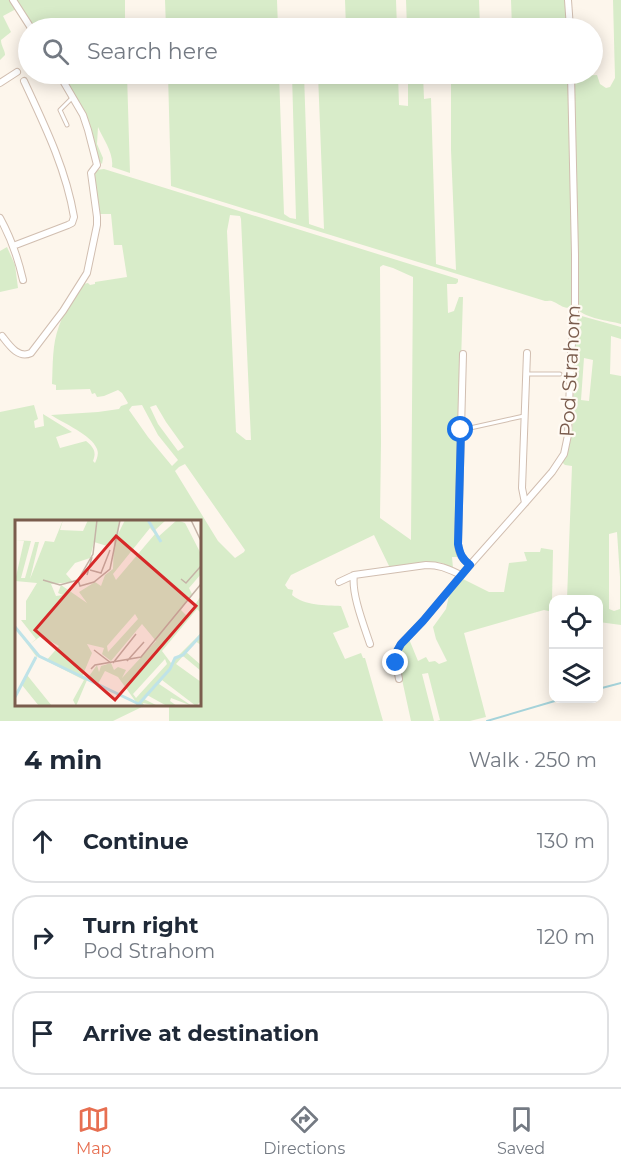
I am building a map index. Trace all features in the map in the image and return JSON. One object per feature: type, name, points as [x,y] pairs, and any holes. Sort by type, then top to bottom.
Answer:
[{"type":"street","points":[[13,0],[25,18]]},
{"type":"street","points":[[568,0],[569,18]]},
{"type":"street","points":[[0,83],[17,72]]},
{"type":"street","points":[[13,246],[68,225],[74,218],[70,194],[61,166],[25,84]]},
{"type":"street","points":[[0,328],[1,338],[21,355],[31,353],[63,311],[87,273],[97,225],[97,208],[91,173],[98,165],[88,130],[65,84]]},
{"type":"street","name":"Pod Strahom","points":[[399,679],[396,653],[401,644],[552,472],[564,454],[568,435],[575,284],[570,84]]},
{"type":"street","points":[[0,218],[13,246],[23,280]]},
{"type":"street","points":[[525,503],[522,488],[527,353]]},
{"type":"street","points":[[463,354],[458,544],[459,553],[470,565]]},
{"type":"street","points":[[339,582],[354,575],[437,565],[461,575]]},
{"type":"street","points":[[354,575],[355,593],[370,644]]},
{"type":"lane","points":[[67,125],[60,110],[73,97]]},
{"type":"lane","points":[[526,374],[560,374]]},
{"type":"lane","points":[[461,430],[525,416]]},
{"type":"green space","points":[[0,0],[11,0],[16,9],[3,16],[11,32],[1,40],[5,55],[0,60]]},
{"type":"green space","points":[[15,0],[125,0],[125,18],[26,18]]},
{"type":"green space","points":[[165,0],[277,0],[278,18],[166,18]]},
{"type":"green space","points":[[345,0],[396,0],[397,18],[346,18]]},
{"type":"green space","points":[[406,0],[479,0],[480,18],[407,18]]},
{"type":"green space","points":[[511,0],[566,0],[567,18],[512,18]]},
{"type":"green space","points":[[613,0],[621,0],[621,324],[592,317],[577,309],[579,289],[573,84],[600,84],[606,88],[610,87],[615,78]]},
{"type":"green space","points":[[67,84],[127,84],[130,173],[112,167],[110,151],[98,127],[97,144],[103,158],[102,164],[99,161],[87,119]]},
{"type":"green space","points":[[168,84],[279,84],[284,214],[296,219],[292,84],[304,84],[309,224],[324,229],[318,84],[398,84],[399,105],[408,106],[408,84],[423,84],[424,99],[431,98],[436,264],[456,270],[451,84],[569,84],[573,304],[564,307],[552,301],[545,301],[171,186]]},
{"type":"green space","points":[[104,169],[458,279],[456,284],[447,284],[448,313],[454,311],[459,297],[463,297],[457,557],[452,557],[453,568],[436,562],[390,568],[374,535],[291,575],[285,585],[288,589],[293,590],[292,595],[297,599],[315,604],[341,606],[349,627],[333,633],[345,659],[361,653],[365,658],[383,721],[169,721],[169,706],[201,706],[201,520],[15,520],[15,706],[144,706],[113,721],[0,721],[0,412],[34,405],[38,419],[34,421],[35,428],[44,426],[43,414],[72,432],[56,437],[60,448],[86,441],[94,450],[93,461],[95,463],[98,453],[94,444],[83,434],[51,415],[119,409],[128,403],[118,390],[97,397],[90,389],[56,390],[56,385],[52,384],[53,355],[57,333],[64,315],[83,284],[90,285],[95,282],[127,277],[122,245],[114,245],[111,214],[99,214],[94,175],[96,170]],"holes":[[[230,215],[240,216],[241,219],[251,440],[246,440],[236,432],[227,231]],[[383,265],[413,277],[411,540],[380,518],[380,267]],[[142,405],[158,435],[178,460],[172,466],[129,410],[132,406]],[[156,405],[184,447],[178,451],[158,424],[150,407]],[[185,464],[245,550],[244,552],[235,558],[218,541],[175,471]]]},
{"type":"green space","points":[[7,247],[15,265],[18,288],[0,292],[0,251]]},
{"type":"green space","points":[[578,315],[621,327],[621,339],[611,336],[610,374],[621,376],[621,625],[603,623],[603,595],[567,595],[572,466],[562,462],[572,435],[576,316]],"holes":[[[584,358],[593,360],[589,401],[581,400]],[[617,532],[620,609],[614,611],[609,609],[609,534]]]},
{"type":"green space","points":[[541,548],[553,550],[552,595],[549,595],[549,611],[544,610],[464,633],[486,717],[470,721],[437,721],[440,720],[428,673],[422,674],[434,721],[411,721],[398,661],[402,646],[409,639],[418,661],[426,657],[429,662],[435,661],[439,664],[447,661],[433,627],[446,609],[450,591],[461,578],[489,592],[504,592],[509,563],[527,561],[524,552],[540,552]]},
{"type":"waterway","points":[[603,688],[621,683]]},
{"type":"waterway","points":[[487,721],[549,703]]},
{"type":"route","points":[[396,663],[396,653],[401,644],[470,565],[459,553],[458,544],[461,430]]}]
